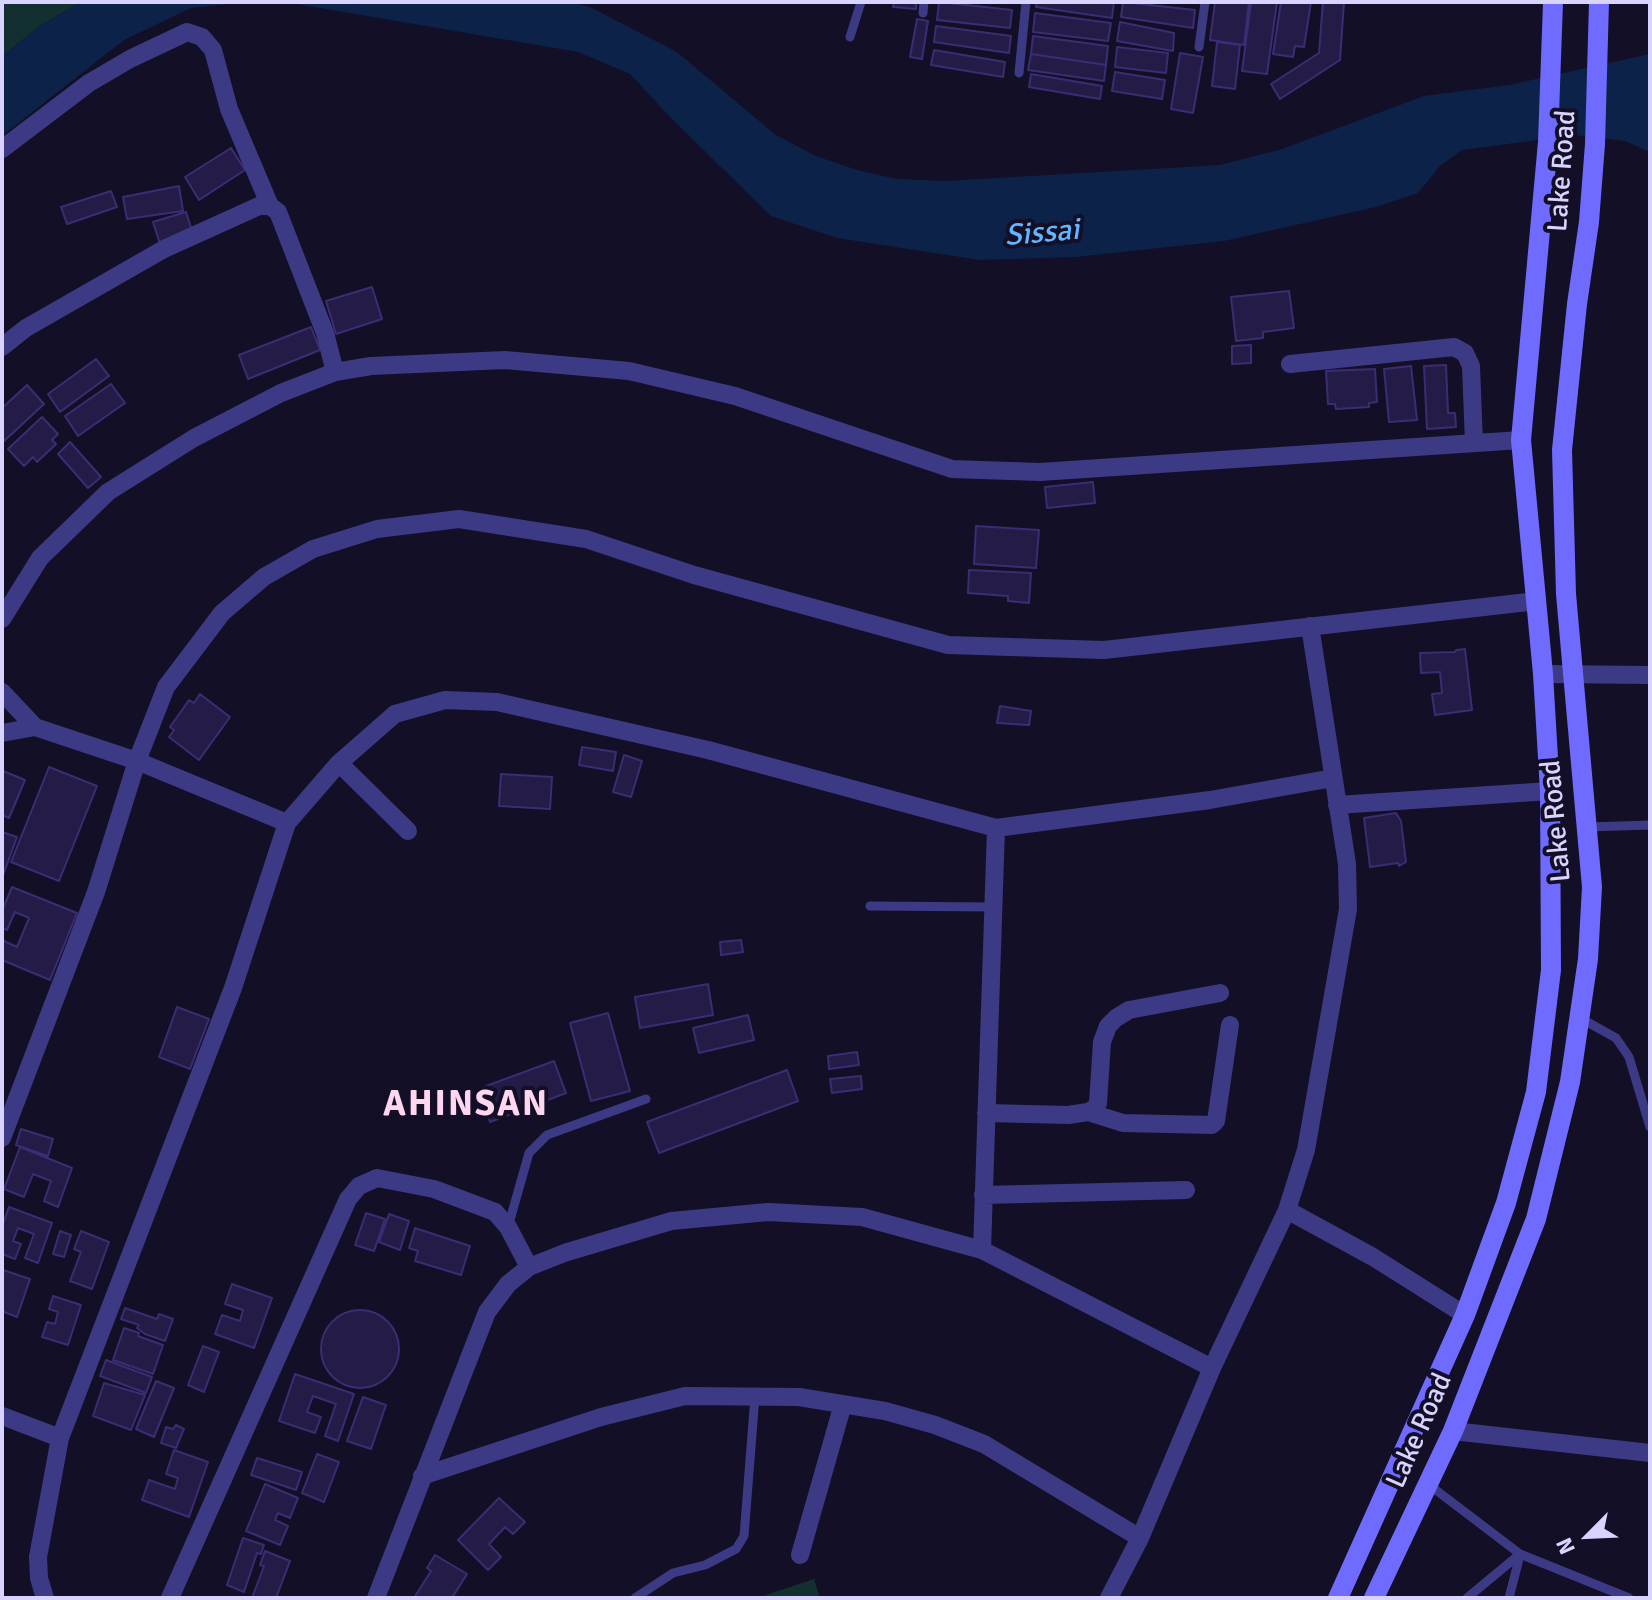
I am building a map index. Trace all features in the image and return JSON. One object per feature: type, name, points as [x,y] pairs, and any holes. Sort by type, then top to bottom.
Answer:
[{"type":"main road","name":"Lake Road","points":[[1338,1598],[1465,1315],[1506,1203],[1536,1092],[1551,970],[1550,791],[1537,601],[1521,440],[1548,142],[1553,2]]},
{"type":"main road","name":"Lake Road","points":[[1374,1598],[1453,1431],[1536,1219],[1570,1082],[1580,1018],[1588,959],[1592,887],[1566,594],[1562,450],[1589,222],[1595,144],[1599,2]]},
{"type":"street","points":[[2,149],[89,83],[130,59],[187,32],[202,37],[213,50],[229,109],[270,206],[278,212],[325,333],[335,372]]},
{"type":"street","points":[[2,347],[26,328],[164,249],[259,206],[270,206]]},
{"type":"street","points":[[1290,364],[1454,347],[1465,353],[1471,366],[1474,443]]},
{"type":"street","points":[[2,619],[40,558],[108,492],[194,438],[281,393],[335,372],[371,366],[505,360],[629,371],[735,396],[952,469],[1040,472],[1521,440]]},
{"type":"street","points":[[2,1138],[96,892],[137,761],[166,687],[222,613],[264,577],[313,549],[377,529],[459,519],[586,539],[694,575],[948,645],[1104,650],[1537,601]]},
{"type":"street","points":[[1109,1598],[1140,1538],[1212,1368],[1287,1210],[1306,1150],[1348,909],[1347,864],[1310,626]]},
{"type":"street","points":[[1543,674],[1650,675]]},
{"type":"street","points":[[2,692],[35,727],[137,761],[287,823]]},
{"type":"street","points":[[45,1598],[39,1578],[38,1557],[60,1438],[233,988],[287,823],[339,763],[395,714],[445,700],[497,702],[708,750],[996,828],[1210,800],[1333,778]]},
{"type":"street","points":[[2,733],[35,727]]},
{"type":"street","points":[[339,763],[408,831]]},
{"type":"street","points":[[1337,805],[1550,791]]},
{"type":"street","points":[[982,1250],[996,828]]},
{"type":"street","points":[[986,1113],[1068,1115],[1088,1112],[1098,1103],[1102,1042],[1108,1026],[1116,1018],[1129,1010],[1220,993]]},
{"type":"street","points":[[1088,1112],[1123,1123],[1212,1125],[1216,1121],[1230,1025]]},
{"type":"street","points":[[170,1598],[348,1199],[359,1186],[377,1178],[434,1189],[495,1212],[508,1227],[529,1267]]},
{"type":"street","points":[[983,1195],[1186,1190]]},
{"type":"street","points":[[1287,1210],[1373,1257],[1465,1315]]},
{"type":"street","points":[[376,1598],[487,1312],[508,1284],[529,1267],[567,1252],[671,1221],[768,1212],[862,1217],[982,1250],[1212,1368]]},
{"type":"street","points":[[422,1476],[601,1417],[685,1396],[799,1397],[885,1411],[935,1425],[984,1444],[1140,1538]]},
{"type":"street","points":[[800,1555],[843,1404]]},
{"type":"street","points":[[2,1416],[60,1438]]},
{"type":"street","points":[[1453,1431],[1650,1453]]},
{"type":"lane","points":[[850,37],[861,2]]},
{"type":"lane","points":[[1019,73],[1026,2]]},
{"type":"lane","points":[[1199,47],[1205,2]]},
{"type":"lane","points":[[1588,827],[1650,825]]},
{"type":"lane","points":[[870,906],[993,907]]},
{"type":"lane","points":[[1580,1018],[1616,1038],[1629,1057],[1650,1127]]},
{"type":"lane","points":[[508,1227],[529,1153],[547,1135],[646,1099]]},
{"type":"lane","points":[[635,1598],[673,1573],[705,1565],[736,1549],[744,1536],[755,1396]]},
{"type":"lane","points":[[1428,1484],[1520,1554],[1629,1598]]},
{"type":"lane","points":[[1467,1598],[1520,1554]]},
{"type":"lane","points":[[1509,1598],[1520,1554]]},
{"type":"green space","points":[[2,2],[80,2],[40,26],[2,56]]},
{"type":"green space","points":[[814,1579],[820,1598],[757,1598]]},
{"type":"water","points":[[80,2],[247,2],[191,8],[124,40],[2,136],[2,56],[40,26]]},
{"type":"water","name":"Sissai","points":[[285,2],[571,2],[592,8],[677,52],[776,135],[816,156],[897,179],[945,181],[1220,165],[1282,149],[1424,96],[1509,85],[1650,54],[1650,152],[1625,141],[1575,135],[1462,150],[1440,166],[1418,193],[1376,207],[1224,241],[1076,257],[980,260],[837,238],[771,216],[630,74],[578,52]]},
{"type":"building","points":[[894,2],[916,2],[916,9],[893,7]]},
{"type":"building","points":[[939,2],[1012,10],[1010,28],[937,20]]},
{"type":"building","points":[[1037,2],[1114,2],[1112,18],[1036,7]]},
{"type":"building","points":[[1123,2],[1195,10],[1193,28],[1121,17]]},
{"type":"building","points":[[1215,2],[1249,2],[1244,45],[1210,40]]},
{"type":"building","points":[[1251,2],[1277,2],[1267,74],[1242,71]]},
{"type":"building","points":[[1281,2],[1311,2],[1304,47],[1295,46],[1293,57],[1273,54]]},
{"type":"building","points":[[1323,2],[1344,2],[1340,60],[1280,99],[1271,84],[1319,53]]},
{"type":"building","points":[[1035,13],[1111,23],[1108,41],[1033,32]]},
{"type":"building","points":[[917,19],[928,21],[922,59],[910,57]]},
{"type":"building","points":[[1120,22],[1174,33],[1173,51],[1117,41]]},
{"type":"building","points":[[936,26],[1011,36],[1009,53],[934,42]]},
{"type":"building","points":[[1033,36],[1108,46],[1106,65],[1031,54]]},
{"type":"building","points":[[1217,42],[1240,45],[1235,89],[1212,86]]},
{"type":"building","points":[[1117,47],[1168,53],[1166,73],[1115,67]]},
{"type":"building","points":[[934,50],[1005,62],[1003,77],[931,65]]},
{"type":"building","points":[[1180,53],[1203,57],[1193,113],[1171,109]]},
{"type":"building","points":[[1031,54],[1106,65],[1104,81],[1028,70]]},
{"type":"building","points":[[1115,72],[1165,80],[1162,99],[1112,91]]},
{"type":"building","points":[[1031,74],[1102,86],[1100,99],[1029,87]]},
{"type":"building","points":[[231,148],[245,170],[199,200],[185,177]]},
{"type":"building","points":[[179,186],[183,211],[127,219],[123,197]]},
{"type":"building","points":[[111,191],[117,207],[67,224],[61,207]]},
{"type":"building","points":[[186,212],[193,234],[160,244],[153,222]]},
{"type":"building","points":[[372,287],[382,319],[336,334],[326,301]]},
{"type":"building","points":[[1289,291],[1294,328],[1263,332],[1263,338],[1236,341],[1231,297]]},
{"type":"building","points":[[311,327],[320,350],[248,379],[239,355]]},
{"type":"building","points":[[1251,345],[1251,363],[1232,364],[1232,346]]},
{"type":"building","points":[[96,359],[109,376],[60,412],[48,394]]},
{"type":"building","points":[[1446,365],[1448,413],[1455,413],[1456,427],[1427,429],[1424,366]]},
{"type":"building","points":[[1411,366],[1417,420],[1389,422],[1384,369]]},
{"type":"building","points":[[1375,369],[1377,402],[1369,403],[1369,407],[1336,409],[1335,404],[1328,404],[1326,371]]},
{"type":"building","points":[[111,384],[125,403],[78,436],[65,416]]},
{"type":"building","points":[[27,385],[44,404],[2,443],[2,408]]},
{"type":"building","points":[[42,417],[58,434],[52,440],[56,444],[37,462],[33,457],[24,466],[8,449]]},
{"type":"building","points":[[70,442],[101,477],[88,488],[58,454]]},
{"type":"building","points":[[1093,482],[1095,503],[1047,508],[1045,487]]},
{"type":"building","points":[[976,526],[1039,530],[1036,568],[974,564]]},
{"type":"building","points":[[969,570],[1031,573],[1029,603],[1008,601],[1008,596],[968,593]]},
{"type":"building","points":[[1465,649],[1472,710],[1435,715],[1432,694],[1442,693],[1440,672],[1421,673],[1420,653]]},
{"type":"building","points":[[200,694],[230,717],[199,760],[169,737],[174,730],[170,727],[189,700],[194,703]]},
{"type":"building","points":[[1000,706],[1031,711],[1029,725],[997,723]]},
{"type":"building","points":[[582,747],[616,752],[613,771],[579,765]]},
{"type":"building","points":[[624,755],[642,761],[631,797],[613,792]]},
{"type":"building","points":[[49,767],[97,786],[59,881],[11,862]]},
{"type":"building","points":[[3,771],[25,780],[9,818],[2,815]]},
{"type":"building","points":[[501,774],[552,777],[550,809],[499,806]]},
{"type":"building","points":[[1396,813],[1401,821],[1406,862],[1399,866],[1398,863],[1370,867],[1364,818]]},
{"type":"building","points":[[2,832],[17,837],[2,878]]},
{"type":"building","points":[[12,887],[77,913],[50,980],[2,960],[2,940],[17,947],[29,918],[15,912],[7,930],[2,928],[2,911]]},
{"type":"building","points":[[741,940],[743,952],[721,955],[720,942]]},
{"type":"building","points":[[708,984],[713,1015],[640,1028],[635,997]]},
{"type":"building","points":[[177,1007],[209,1019],[190,1069],[159,1057]]},
{"type":"building","points":[[608,1013],[630,1091],[591,1101],[570,1023]]},
{"type":"building","points":[[748,1015],[754,1040],[699,1053],[693,1028]]},
{"type":"building","points":[[857,1052],[859,1065],[829,1069],[828,1056]]},
{"type":"building","points":[[554,1061],[566,1093],[490,1122],[478,1089]]},
{"type":"building","points":[[787,1070],[798,1101],[659,1153],[647,1122]]},
{"type":"building","points":[[861,1076],[862,1089],[832,1093],[830,1079]]},
{"type":"building","points":[[21,1129],[53,1139],[48,1156],[16,1145]]},
{"type":"building","points":[[20,1147],[72,1168],[58,1207],[44,1201],[51,1181],[33,1174],[24,1197],[4,1189]]},
{"type":"building","points":[[9,1207],[52,1223],[38,1263],[25,1258],[34,1234],[18,1228],[13,1241],[21,1244],[15,1259],[2,1254],[2,1227]]},
{"type":"building","points":[[366,1213],[385,1219],[374,1251],[355,1245]]},
{"type":"building","points":[[389,1214],[409,1221],[400,1250],[379,1242]]},
{"type":"building","points":[[415,1228],[470,1246],[461,1275],[415,1261],[418,1251],[409,1248]]},
{"type":"building","points":[[60,1231],[71,1235],[64,1257],[53,1254]]},
{"type":"building","points":[[81,1231],[109,1242],[92,1289],[70,1281],[81,1252],[74,1249]]},
{"type":"building","points":[[3,1270],[30,1279],[17,1317],[2,1311]]},
{"type":"building","points":[[232,1284],[272,1298],[254,1348],[215,1334],[222,1315],[240,1321],[243,1310],[225,1304]]},
{"type":"building","points":[[53,1296],[81,1305],[68,1345],[42,1337],[47,1322],[55,1324],[58,1312],[49,1309]]},
{"type":"building","points":[[125,1308],[157,1319],[159,1314],[173,1319],[165,1341],[145,1334],[137,1328],[139,1325],[121,1319]]},
{"type":"building","points":[[360,1310],[375,1313],[387,1322],[396,1334],[399,1349],[396,1364],[387,1376],[375,1385],[360,1388],[345,1385],[333,1376],[324,1364],[321,1349],[324,1334],[333,1322],[345,1313]]},
{"type":"building","points":[[124,1328],[163,1345],[153,1374],[113,1360]]},
{"type":"building","points":[[203,1346],[219,1352],[204,1392],[188,1385]]},
{"type":"building","points":[[106,1360],[152,1377],[146,1393],[100,1376]]},
{"type":"building","points":[[295,1374],[354,1394],[338,1441],[325,1436],[336,1404],[313,1396],[307,1412],[321,1417],[315,1433],[279,1421]]},
{"type":"building","points":[[156,1381],[174,1388],[154,1437],[136,1429]]},
{"type":"building","points":[[104,1383],[145,1395],[131,1430],[93,1416]]},
{"type":"building","points":[[363,1397],[386,1405],[371,1449],[347,1441]]},
{"type":"building","points":[[176,1425],[184,1429],[176,1448],[161,1443],[166,1427],[173,1429]]},
{"type":"building","points":[[174,1450],[208,1462],[189,1517],[142,1500],[149,1480],[175,1489],[178,1478],[166,1474]]},
{"type":"building","points":[[317,1454],[339,1462],[324,1502],[302,1493]]},
{"type":"building","points":[[257,1458],[302,1472],[296,1490],[251,1475]]},
{"type":"building","points":[[265,1484],[298,1498],[290,1518],[278,1513],[275,1520],[288,1526],[280,1545],[246,1531]]},
{"type":"building","points":[[499,1498],[525,1522],[513,1534],[505,1527],[489,1544],[501,1557],[488,1570],[458,1540]]},
{"type":"building","points":[[243,1538],[264,1545],[261,1554],[257,1553],[244,1592],[227,1585]]},
{"type":"building","points":[[265,1551],[290,1561],[276,1598],[252,1598],[264,1566],[260,1565]]},
{"type":"building","points":[[435,1555],[467,1574],[452,1598],[414,1598],[431,1571],[427,1568]]},
{"type":"district","name":"AHINSAN","points":[[466,1106]]}]
